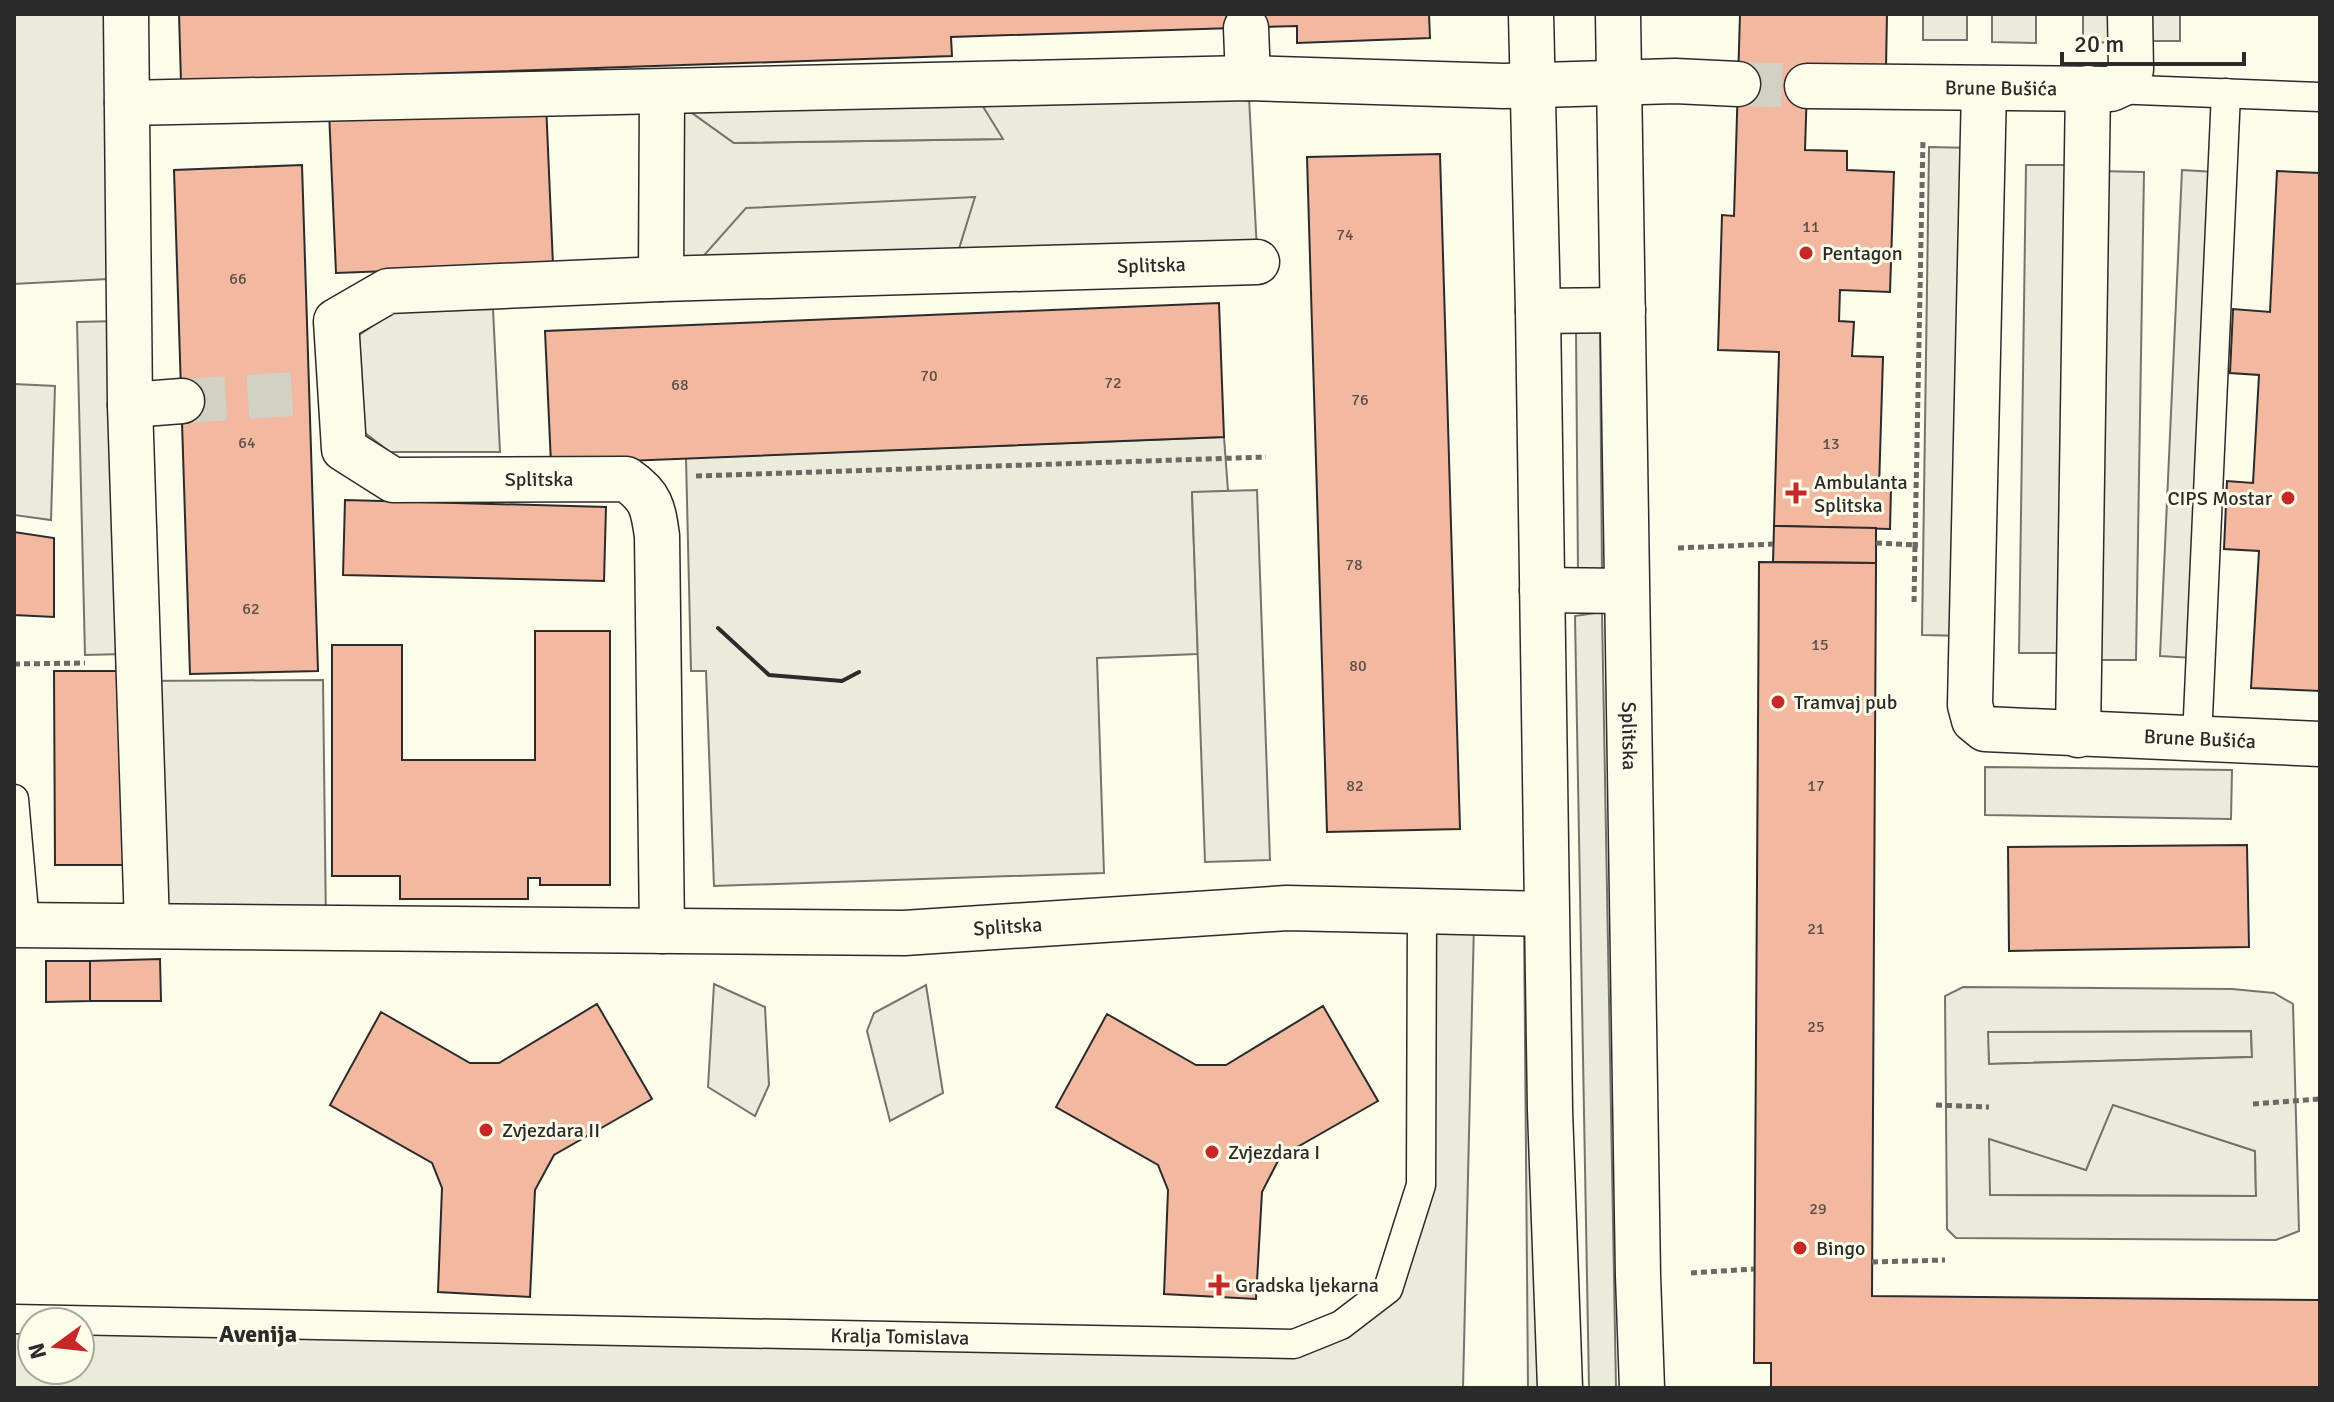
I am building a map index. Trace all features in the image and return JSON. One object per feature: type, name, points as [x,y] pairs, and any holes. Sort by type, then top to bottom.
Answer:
[{"type":"street","points":[[126,14],[130,405],[147,925]]},
{"type":"street","points":[[1531,14],[1550,1110],[1560,1388]]},
{"type":"street","name":"Splitska","points":[[1618,14],[1642,1388]]},
{"type":"street","points":[[2078,735],[2099,89],[2124,83],[2131,70],[2130,14]]},
{"type":"street","points":[[1246,28],[1248,78]]},
{"type":"street","points":[[127,103],[1248,78],[1504,86],[1675,81],[1738,84]]},
{"type":"street","name":"Brune Bušića","points":[[1807,86],[2099,89]]},
{"type":"street","name":"Brune Bušića","points":[[1984,88],[1970,705],[1974,720],[1985,729],[2320,744]]},
{"type":"street","points":[[661,279],[662,92]]},
{"type":"street","name":"Splitska","points":[[626,479],[393,480],[344,449],[325,391],[336,321],[388,291],[661,279],[1257,262]]},
{"type":"street","points":[[1538,311],[1623,310]]},
{"type":"street","points":[[130,405],[182,401]]},
{"type":"street","points":[[626,479],[642,490],[653,511],[657,536],[662,931]]},
{"type":"street","points":[[1542,590],[1626,570]]},
{"type":"street","name":"Splitska","points":[[20,924],[904,933],[1287,908],[1546,914]]},
{"type":"lane","points":[[2099,89],[2320,97]]},
{"type":"lane","points":[[2197,739],[2226,93]]},
{"type":"lane","name":"Splitska","points":[[14,799],[20,924]]},
{"type":"lane","name":"Kralja Tomislava","points":[[14,1319],[1294,1344],[1341,1325],[1388,1289],[1421,1185],[1422,911]]},
{"type":"path","points":[[1914,609],[1924,86]]},
{"type":"path","points":[[626,479],[1266,457]]},
{"type":"path","points":[[1876,543],[1915,545]]},
{"type":"path","points":[[1626,570],[1773,544]]},
{"type":"path","points":[[14,664],[138,662]]},
{"type":"path","points":[[2253,1104],[2320,1099]]},
{"type":"path","points":[[1936,1105],[1989,1107]]},
{"type":"path","points":[[1872,1262],[1945,1260]]},
{"type":"path","points":[[1638,1276],[1754,1269]]},
{"type":"shaded area","points":[[14,14],[126,14],[127,278],[14,284]]},
{"type":"shaded area","points":[[1923,14],[1967,14],[1967,40],[1923,40]]},
{"type":"shaded area","points":[[1992,14],[2036,14],[2036,43],[1992,42]]},
{"type":"shaded area","points":[[2083,14],[2127,14],[2127,43],[2083,42]]},
{"type":"shaded area","points":[[2136,14],[2180,14],[2180,41],[2136,41]]},
{"type":"shaded area","points":[[1248,78],[1257,251],[957,255],[974,197],[699,261],[677,258],[681,105],[734,143],[1002,139],[974,92]]},
{"type":"shaded area","points":[[974,92],[1003,139],[734,143],[681,105]]},
{"type":"shaded area","points":[[1929,147],[1974,148],[1967,636],[1922,635]]},
{"type":"shaded area","points":[[2026,165],[2071,165],[2064,653],[2019,653]]},
{"type":"shaded area","points":[[2182,170],[2215,172],[2194,658],[2160,656]]},
{"type":"shaded area","points":[[2098,171],[2144,172],[2136,660],[2091,660]]},
{"type":"shaded area","points":[[975,197],[957,255],[699,261],[746,208]]},
{"type":"shaded area","points":[[493,309],[500,452],[390,452],[365,433],[359,335],[395,311]]},
{"type":"shaded area","points":[[117,321],[124,654],[85,655],[77,322]]},
{"type":"shaded area","points":[[1600,330],[1602,573],[1578,573],[1576,331]]},
{"type":"shaded area","points":[[14,384],[55,386],[51,520],[14,515]]},
{"type":"shaded area","points":[[1224,437],[1228,491],[1192,493],[1198,654],[1097,658],[1104,873],[714,886],[706,671],[691,671],[686,458]]},
{"type":"shaded area","points":[[1257,490],[1270,860],[1205,862],[1192,492]]},
{"type":"shaded area","points":[[1602,612],[1616,1388],[1589,1388],[1575,616]]},
{"type":"shaded area","points":[[323,680],[326,927],[147,925],[139,681]]},
{"type":"shaded area","points":[[1985,767],[2232,770],[2231,819],[1985,815]]},
{"type":"shaded area","points":[[1524,922],[1537,940],[1552,1388],[1528,1388]]},
{"type":"shaded area","points":[[1433,923],[1474,923],[1463,1388],[14,1388],[14,1332],[16,1386],[96,1386],[96,1333],[1310,1350],[1393,1299],[1427,1186]]},
{"type":"shaded area","points":[[714,984],[765,1007],[769,1085],[755,1116],[708,1087]]},
{"type":"shaded area","points":[[926,985],[943,1093],[890,1121],[867,1031],[874,1013]]},
{"type":"shaded area","points":[[1963,987],[2232,989],[2274,993],[2293,1004],[2299,1231],[2276,1240],[1956,1238],[1947,1229],[1945,996]],"holes":[[[2251,1031],[2252,1057],[1989,1064],[1988,1032]],[[2113,1105],[2255,1151],[2256,1196],[1990,1195],[1989,1139],[2086,1170]]]},
{"type":"shaded area","points":[[2251,1031],[2252,1057],[1989,1064],[1987,1032]]},
{"type":"shaded area","points":[[2112,1104],[2255,1151],[2256,1196],[1989,1195],[1989,1138],[2086,1170]]},
{"type":"building","points":[[179,14],[1429,14],[1430,38],[1297,43],[1297,26],[951,37],[952,56],[181,82]]},
{"type":"building","name":"Pentagon","points":[[1740,14],[1887,14],[1886,68],[1807,86],[1805,150],[1847,151],[1847,170],[1894,172],[1890,292],[1840,290],[1839,321],[1854,322],[1852,356],[1883,357],[1879,488],[1891,488],[1890,529],[1774,526],[1779,352],[1718,350],[1722,215],[1734,216]]},
{"type":"building","points":[[546,103],[553,265],[336,273],[329,111]]},
{"type":"building","points":[[1440,154],[1460,829],[1327,832],[1307,157]]},
{"type":"building","points":[[302,165],[318,671],[190,674],[174,170]]},
{"type":"building","points":[[2277,171],[2320,173],[2320,691],[2251,688],[2259,551],[2224,549],[2227,481],[2253,483],[2259,375],[2230,373],[2233,309],[2270,312]]},
{"type":"building","points":[[1219,303],[1224,437],[551,464],[545,331]]},
{"type":"building","points":[[345,500],[606,507],[604,581],[343,575]]},
{"type":"building","points":[[1774,526],[1876,528],[1876,563],[1773,562]]},
{"type":"building","points":[[14,532],[54,538],[54,617],[14,615]]},
{"type":"building","points":[[1759,562],[1876,563],[1872,1296],[2320,1300],[2320,1388],[1771,1388],[1771,1363],[1754,1363]]},
{"type":"building","points":[[535,631],[610,631],[610,885],[540,885],[540,878],[528,878],[528,899],[400,899],[400,876],[332,876],[332,645],[402,645],[402,760],[535,760]]},
{"type":"building","points":[[54,671],[125,671],[126,865],[55,865]]},
{"type":"building","points":[[2247,845],[2249,947],[2009,951],[2008,847]]},
{"type":"building","points":[[160,959],[161,1001],[90,1001],[90,961]]},
{"type":"building","points":[[46,961],[90,961],[90,1001],[46,1002]]},
{"type":"building","name":"Zvjezdara II","points":[[597,1004],[652,1099],[554,1155],[535,1190],[530,1297],[438,1292],[442,1188],[432,1163],[330,1105],[381,1012],[470,1063],[499,1063]]},
{"type":"building","name":"Zvjezdara I","points":[[1323,1006],[1378,1101],[1280,1157],[1262,1192],[1256,1299],[1164,1294],[1168,1190],[1158,1165],[1056,1107],[1107,1014],[1196,1065],[1226,1065]]},
{"type":"tunnel","points":[[1738,84],[1807,86]]},
{"type":"tunnel","points":[[182,401],[309,393]]},
{"type":"wall","points":[[718,628],[769,675],[842,681],[859,672]]},
{"type":"place","name":"Pentagon","points":[[1806,253]]},
{"type":"place","name":"Ambulanta Splitska","points":[[1796,493]]},
{"type":"place","name":"CIPS Mostar","points":[[2288,498]]},
{"type":"place","name":"Tramvaj pub","points":[[1778,702]]},
{"type":"place","name":"Zvjezdara II","points":[[486,1130]]},
{"type":"place","name":"Zvjezdara I","points":[[1212,1152]]},
{"type":"place","name":"Bingo","points":[[1800,1248]]},
{"type":"place","name":"Gradska ljekarna","points":[[1219,1285]]},
{"type":"district","name":"Avenija","points":[[258,1334]]}]
